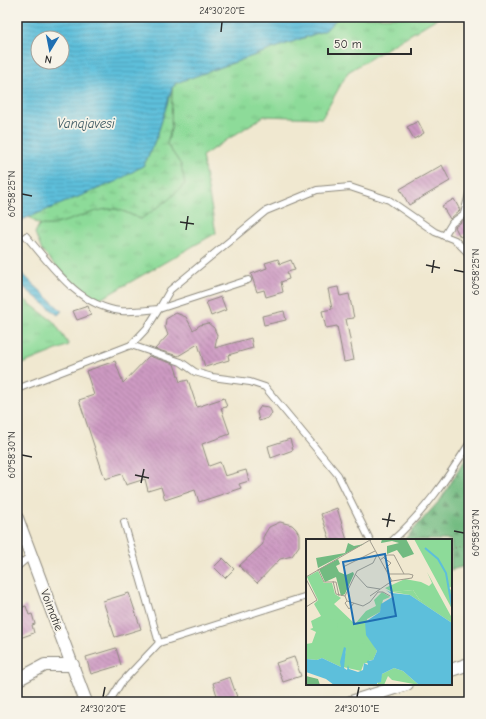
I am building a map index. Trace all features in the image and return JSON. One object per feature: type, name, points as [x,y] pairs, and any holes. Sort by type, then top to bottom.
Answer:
[{"type":"street","name":"Voimatie","points":[[17,518],[86,702]]},
{"type":"street","points":[[452,670],[469,664]]},
{"type":"street","points":[[18,679],[45,665],[73,665]]},
{"type":"street","points":[[351,702],[404,685]]},
{"type":"lane","points":[[17,388],[131,346],[147,328],[170,290],[266,211],[317,190],[350,187],[390,200],[435,232],[455,240],[469,254]]},
{"type":"lane","points":[[444,236],[452,223],[464,214],[469,194]]},
{"type":"lane","points":[[26,236],[68,285],[94,304],[121,311],[159,309],[248,280]]},
{"type":"lane","points":[[131,346],[181,362],[195,372],[206,376],[250,382],[265,387],[338,475],[370,539]]},
{"type":"lane","points":[[394,539],[415,520],[446,479],[469,444]]},
{"type":"lane","points":[[124,522],[159,643]]},
{"type":"lane","points":[[17,567],[31,555]]},
{"type":"lane","points":[[109,702],[121,683],[159,643],[306,596]]},
{"type":"path","points":[[452,549],[469,543]]},
{"type":"green space","points":[[338,17],[439,17],[348,72],[322,118],[264,116],[202,156],[216,233],[106,296],[94,300],[70,282],[42,251],[35,233],[39,225],[58,223],[86,213],[105,209],[115,209],[141,219],[181,165],[167,144],[171,129],[172,88],[176,83],[326,30]]},
{"type":"green space","points":[[172,88],[171,129],[167,144],[181,165],[185,184],[168,200],[141,219],[114,209],[96,211],[64,222],[46,225],[35,222],[29,217],[117,181],[144,165],[157,136]]},
{"type":"green space","points":[[17,294],[54,322],[69,345],[17,366]]},
{"type":"green space","points":[[469,453],[469,565],[452,570],[452,539],[405,539],[441,499]]},
{"type":"water","name":"Vanajavesi","points":[[17,17],[338,17],[326,30],[176,83],[172,88],[157,136],[144,165],[117,181],[17,222]]},
{"type":"water","points":[[17,269],[62,311],[58,315],[17,282]]},
{"type":"building","points":[[418,121],[424,133],[414,139],[407,127]]},
{"type":"building","points":[[442,165],[450,181],[409,205],[400,189]]},
{"type":"building","points":[[454,199],[460,210],[450,219],[442,206]]},
{"type":"building","points":[[465,219],[469,226],[469,232],[460,237],[455,227]]},
{"type":"building","points":[[278,259],[280,264],[291,260],[295,270],[287,272],[289,279],[281,282],[283,292],[266,297],[264,290],[257,292],[251,274],[267,268],[265,263]]},
{"type":"building","points":[[338,287],[340,296],[349,294],[354,318],[346,319],[354,360],[344,362],[337,326],[326,328],[322,311],[332,309],[328,289]]},
{"type":"building","points":[[221,297],[226,310],[211,316],[206,302]]},
{"type":"building","points":[[88,306],[91,315],[77,320],[73,311]]},
{"type":"building","points":[[284,311],[286,320],[264,325],[262,316]]},
{"type":"building","points":[[176,313],[186,317],[193,330],[200,325],[208,323],[214,328],[217,335],[215,348],[251,338],[253,348],[228,355],[229,360],[205,367],[198,344],[178,356],[155,349],[168,335],[165,327],[166,319]]},
{"type":"building","points":[[149,356],[174,364],[180,382],[188,380],[197,407],[224,398],[227,407],[221,408],[230,434],[202,444],[209,466],[220,462],[225,476],[246,470],[249,481],[239,484],[241,488],[199,502],[195,490],[165,500],[161,487],[148,491],[145,479],[126,485],[122,474],[105,479],[79,400],[94,395],[86,371],[115,361],[123,383]]},
{"type":"building","points":[[261,406],[269,407],[272,413],[268,418],[259,421],[257,412]]},
{"type":"building","points":[[290,439],[293,450],[271,458],[268,446]]},
{"type":"building","points":[[337,508],[347,539],[330,539],[321,514]]},
{"type":"building","points":[[280,522],[292,525],[296,529],[299,534],[299,546],[292,556],[280,559],[257,583],[239,566],[263,544],[263,537],[269,527]]},
{"type":"building","points":[[223,558],[234,569],[225,578],[214,567]]},
{"type":"building","points":[[129,593],[141,629],[115,637],[103,601]]},
{"type":"building","points":[[26,606],[29,615],[32,614],[35,624],[32,625],[34,633],[17,639],[17,609]]},
{"type":"building","points":[[116,648],[121,665],[91,674],[86,657]]},
{"type":"building","points":[[294,657],[301,676],[283,682],[276,663]]},
{"type":"building","points":[[230,677],[237,697],[219,702],[213,683]]}]
